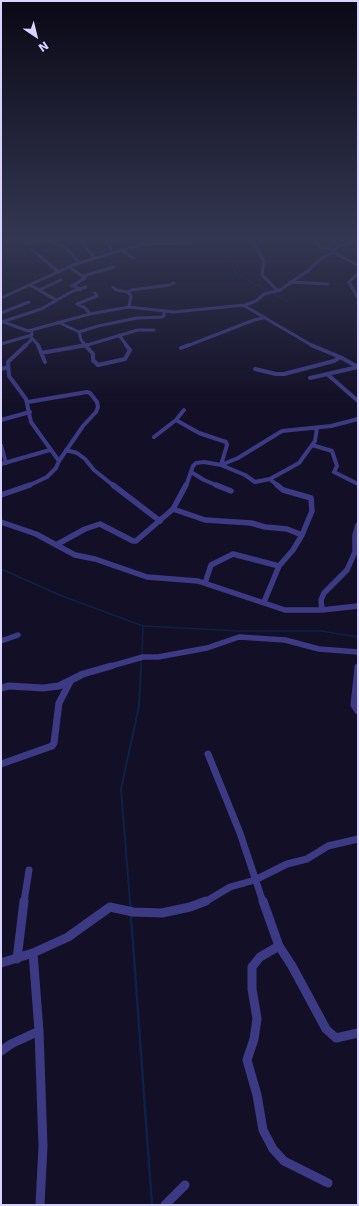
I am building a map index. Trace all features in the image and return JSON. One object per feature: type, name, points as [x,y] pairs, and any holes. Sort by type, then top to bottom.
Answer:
[{"type":"street","points":[[47,294],[56,300]]},
{"type":"street","points":[[1,322],[41,309],[70,294]]},
{"type":"street","points":[[90,314],[85,308],[77,304],[97,296],[96,294]]},
{"type":"street","points":[[130,294],[131,296],[130,308]]},
{"type":"street","points":[[1,344],[32,334],[58,322],[90,314],[130,308],[164,312],[202,310],[243,305],[256,301],[264,294]]},
{"type":"street","points":[[1,313],[29,302]]},
{"type":"street","points":[[243,305],[306,343],[340,357],[358,367]]},
{"type":"street","points":[[78,332],[98,326],[137,318],[162,317],[164,316],[164,312]]},
{"type":"street","points":[[181,348],[254,320],[263,318]]},
{"type":"street","points":[[1,322],[8,326],[28,331],[32,334],[39,346],[45,362]]},
{"type":"street","points":[[58,322],[78,332],[85,346],[93,354],[93,360],[98,365],[124,360],[130,350],[119,335]]},
{"type":"street","points":[[41,353],[85,346],[138,330],[154,330]]},
{"type":"street","points":[[32,334],[10,359],[8,367],[10,379],[28,402],[31,422],[59,461]]},
{"type":"street","points":[[255,369],[276,374],[284,374],[334,361],[340,357]]},
{"type":"street","points":[[353,364],[358,361]]},
{"type":"street","points":[[1,369],[8,367]]},
{"type":"street","points":[[310,378],[358,367]]},
{"type":"street","points":[[328,374],[358,401]]},
{"type":"street","points":[[1,495],[30,485],[47,477],[56,468],[66,450],[83,426],[98,409],[97,402],[90,393],[28,402]]},
{"type":"street","points":[[154,437],[176,420],[184,410]]},
{"type":"street","points":[[1,420],[30,412]]},
{"type":"street","points":[[221,465],[238,458],[282,431],[340,425],[358,419]]},
{"type":"street","points":[[176,420],[199,433],[226,442],[227,445],[221,465]]},
{"type":"street","points":[[56,545],[85,529],[100,524],[134,542],[160,522],[173,509],[185,488],[193,466],[199,462],[221,465],[245,475],[255,482],[270,479],[299,463],[316,439],[317,428]]},
{"type":"street","points":[[312,445],[332,451],[337,466],[334,472],[358,484]]},
{"type":"street","points":[[1,446],[6,463]]},
{"type":"street","points":[[1,464],[50,450]]},
{"type":"street","points":[[66,450],[77,453],[85,459],[94,470],[160,522]]},
{"type":"street","points":[[191,472],[204,480],[231,491]]},
{"type":"street","points":[[264,602],[280,566],[293,550],[302,535],[312,511],[312,499],[283,490],[270,479]]},
{"type":"street","points":[[173,509],[182,514],[205,520],[251,523],[265,527],[287,529],[302,535]]},
{"type":"street","points":[[1,522],[36,534],[76,555],[148,577],[184,579],[205,583],[285,610],[322,610],[358,606]]},
{"type":"street","points":[[322,610],[321,600],[324,593],[347,570],[356,552],[355,535],[358,525]]},
{"type":"street","points":[[205,583],[211,565],[233,554],[280,566]]},
{"type":"street","points":[[1,641],[18,635]]},
{"type":"street","points":[[1,688],[9,686],[43,688],[59,686],[70,682],[83,674],[144,657],[158,658],[207,648],[239,636],[285,640],[319,649],[358,652]]},
{"type":"street","points":[[358,666],[354,705],[358,711]]},
{"type":"street","points":[[1,764],[52,746],[54,743],[59,703],[70,682]]},
{"type":"street","points":[[208,754],[240,833],[279,946],[292,966],[326,1029],[336,1038],[358,1033]]},
{"type":"street","points":[[1,963],[33,953],[81,929],[110,908],[144,913],[175,910],[203,903],[230,887],[255,880],[287,864],[308,859],[328,846],[358,839]]},
{"type":"street","points":[[17,959],[22,912],[29,870]]},
{"type":"street","points":[[279,946],[260,957],[252,968],[252,989],[258,1019],[254,1039],[247,1060],[257,1095],[263,1130],[273,1149],[284,1161],[328,1183]]},
{"type":"street","points":[[33,953],[39,1031],[43,1146],[40,1205]]},
{"type":"street","points":[[1,1051],[11,1044],[39,1031]]},
{"type":"street","points":[[165,1205],[185,1185]]},
{"type":"waterway","points":[[274,294],[289,302]]},
{"type":"waterway","points":[[1,569],[62,596],[143,626]]},
{"type":"waterway","points":[[142,656],[143,626]]},
{"type":"waterway","points":[[143,626],[239,631],[321,631],[358,637]]},
{"type":"waterway","points":[[141,660],[141,666]]},
{"type":"waterway","points":[[130,902],[121,789],[139,706],[141,666]]},
{"type":"waterway","points":[[130,901],[131,908]]},
{"type":"waterway","points":[[131,916],[152,1205]]}]
